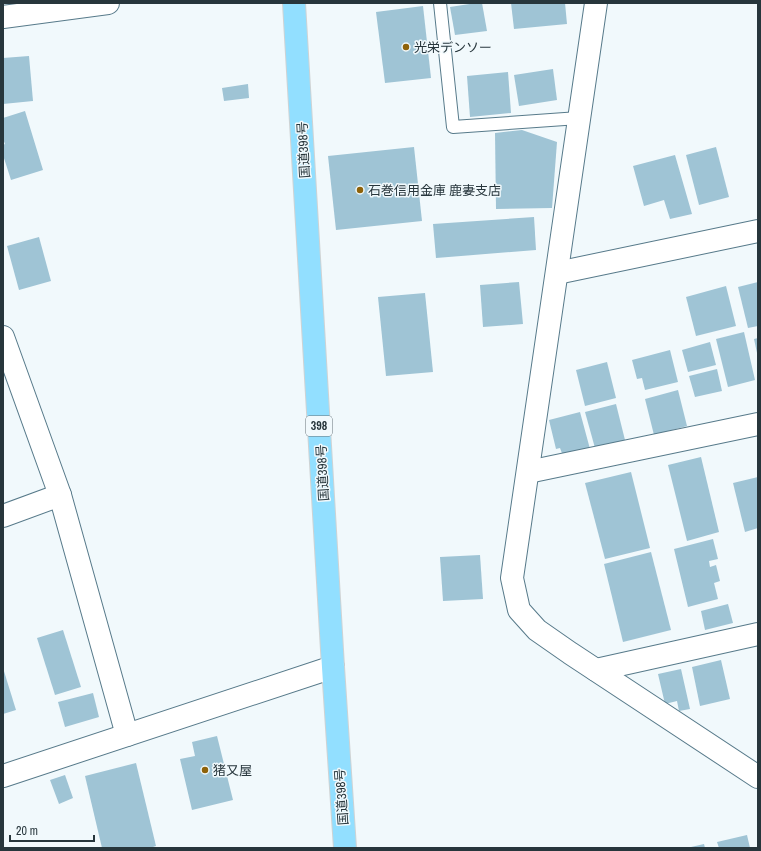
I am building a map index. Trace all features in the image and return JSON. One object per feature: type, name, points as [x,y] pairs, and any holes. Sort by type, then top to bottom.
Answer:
[{"type":"highway","name":"国道398号","points":[[294,3],[345,848]]},
{"type":"street","points":[[3,17],[108,3]]},
{"type":"street","points":[[596,3],[512,578],[519,610],[537,630],[757,780]]},
{"type":"street","points":[[557,272],[758,231]]},
{"type":"street","points":[[3,337],[60,495],[126,735]]},
{"type":"street","points":[[528,472],[758,424]]},
{"type":"street","points":[[3,516],[60,495]]},
{"type":"street","points":[[596,670],[758,634]]},
{"type":"street","points":[[3,776],[333,667]]},
{"type":"lane","points":[[440,3],[453,127],[579,118]]},
{"type":"building","points":[[482,3],[487,31],[455,35],[450,7]]},
{"type":"building","points":[[511,3],[565,3],[567,24],[514,29]]},
{"type":"building","points":[[423,6],[431,78],[385,83],[376,12]]},
{"type":"building","points":[[29,56],[33,101],[3,104],[3,58]]},
{"type":"building","points":[[553,69],[557,100],[519,106],[514,75]]},
{"type":"building","points":[[508,72],[511,113],[470,117],[467,76]]},
{"type":"building","points":[[248,84],[249,98],[224,101],[222,88]]},
{"type":"building","points":[[25,111],[43,170],[11,180],[3,155],[3,145],[5,144],[3,139],[3,118]]},
{"type":"building","points":[[522,130],[557,142],[552,208],[496,209],[495,133]]},
{"type":"building","points":[[414,147],[422,221],[336,230],[328,156]]},
{"type":"building","points":[[716,147],[729,197],[699,205],[686,155]]},
{"type":"building","points":[[675,155],[692,214],[670,219],[664,200],[644,206],[633,166]]},
{"type":"building","points":[[534,217],[536,250],[436,258],[433,224]]},
{"type":"building","points":[[39,237],[51,281],[19,290],[7,246]]},
{"type":"building","points":[[519,282],[523,324],[483,327],[480,285]]},
{"type":"building","points":[[758,282],[758,326],[748,328],[738,287]]},
{"type":"building","points":[[726,286],[736,326],[696,336],[686,297]]},
{"type":"building","points":[[425,293],[433,372],[386,376],[378,297]]},
{"type":"building","points":[[744,332],[755,380],[728,387],[716,339]]},
{"type":"building","points":[[758,338],[758,353],[757,353],[754,339]]},
{"type":"building","points":[[710,342],[716,365],[688,372],[682,350]]},
{"type":"building","points":[[670,350],[678,382],[645,390],[642,378],[637,379],[632,360]]},
{"type":"building","points":[[607,362],[616,398],[585,406],[576,370]]},
{"type":"building","points":[[717,369],[722,391],[695,397],[689,376]]},
{"type":"building","points":[[678,390],[687,426],[654,435],[645,399]]},
{"type":"building","points":[[616,404],[625,440],[595,448],[585,412]]},
{"type":"building","points":[[580,412],[590,449],[563,456],[560,448],[556,449],[549,420]]},
{"type":"building","points":[[701,457],[719,532],[687,541],[668,465]]},
{"type":"building","points":[[631,472],[650,548],[605,559],[585,483]]},
{"type":"building","points":[[758,477],[758,528],[745,532],[733,483]]},
{"type":"building","points":[[713,539],[718,559],[709,561],[710,567],[716,565],[720,581],[714,583],[718,599],[688,607],[674,549]]},
{"type":"building","points":[[651,552],[671,630],[623,642],[604,564]]},
{"type":"building","points":[[480,555],[483,599],[443,601],[440,557]]},
{"type":"building","points":[[728,604],[733,623],[705,630],[701,611]]},
{"type":"building","points":[[63,630],[81,687],[55,695],[37,638]]},
{"type":"building","points":[[721,660],[730,699],[700,706],[692,667]]},
{"type":"building","points":[[3,668],[16,710],[3,714]]},
{"type":"building","points":[[681,669],[690,709],[679,711],[677,701],[665,704],[658,674]]},
{"type":"building","points":[[93,693],[99,717],[65,727],[58,702]]},
{"type":"building","points":[[217,736],[233,800],[192,810],[180,759],[195,756],[192,742]]},
{"type":"building","points":[[136,763],[156,846],[150,848],[102,848],[85,776]]},
{"type":"building","points":[[65,775],[73,798],[59,804],[50,780]]},
{"type":"building","points":[[747,835],[750,848],[719,848],[717,842]]},
{"type":"building","points":[[704,844],[705,848],[691,848],[691,847]]},
{"type":"place","name":"光栄デンソー","points":[[406,47]]},
{"type":"place","name":"石巻信用金庫 鹿妻支店","points":[[360,190]]},
{"type":"place","name":"猪又屋","points":[[205,770]]}]
